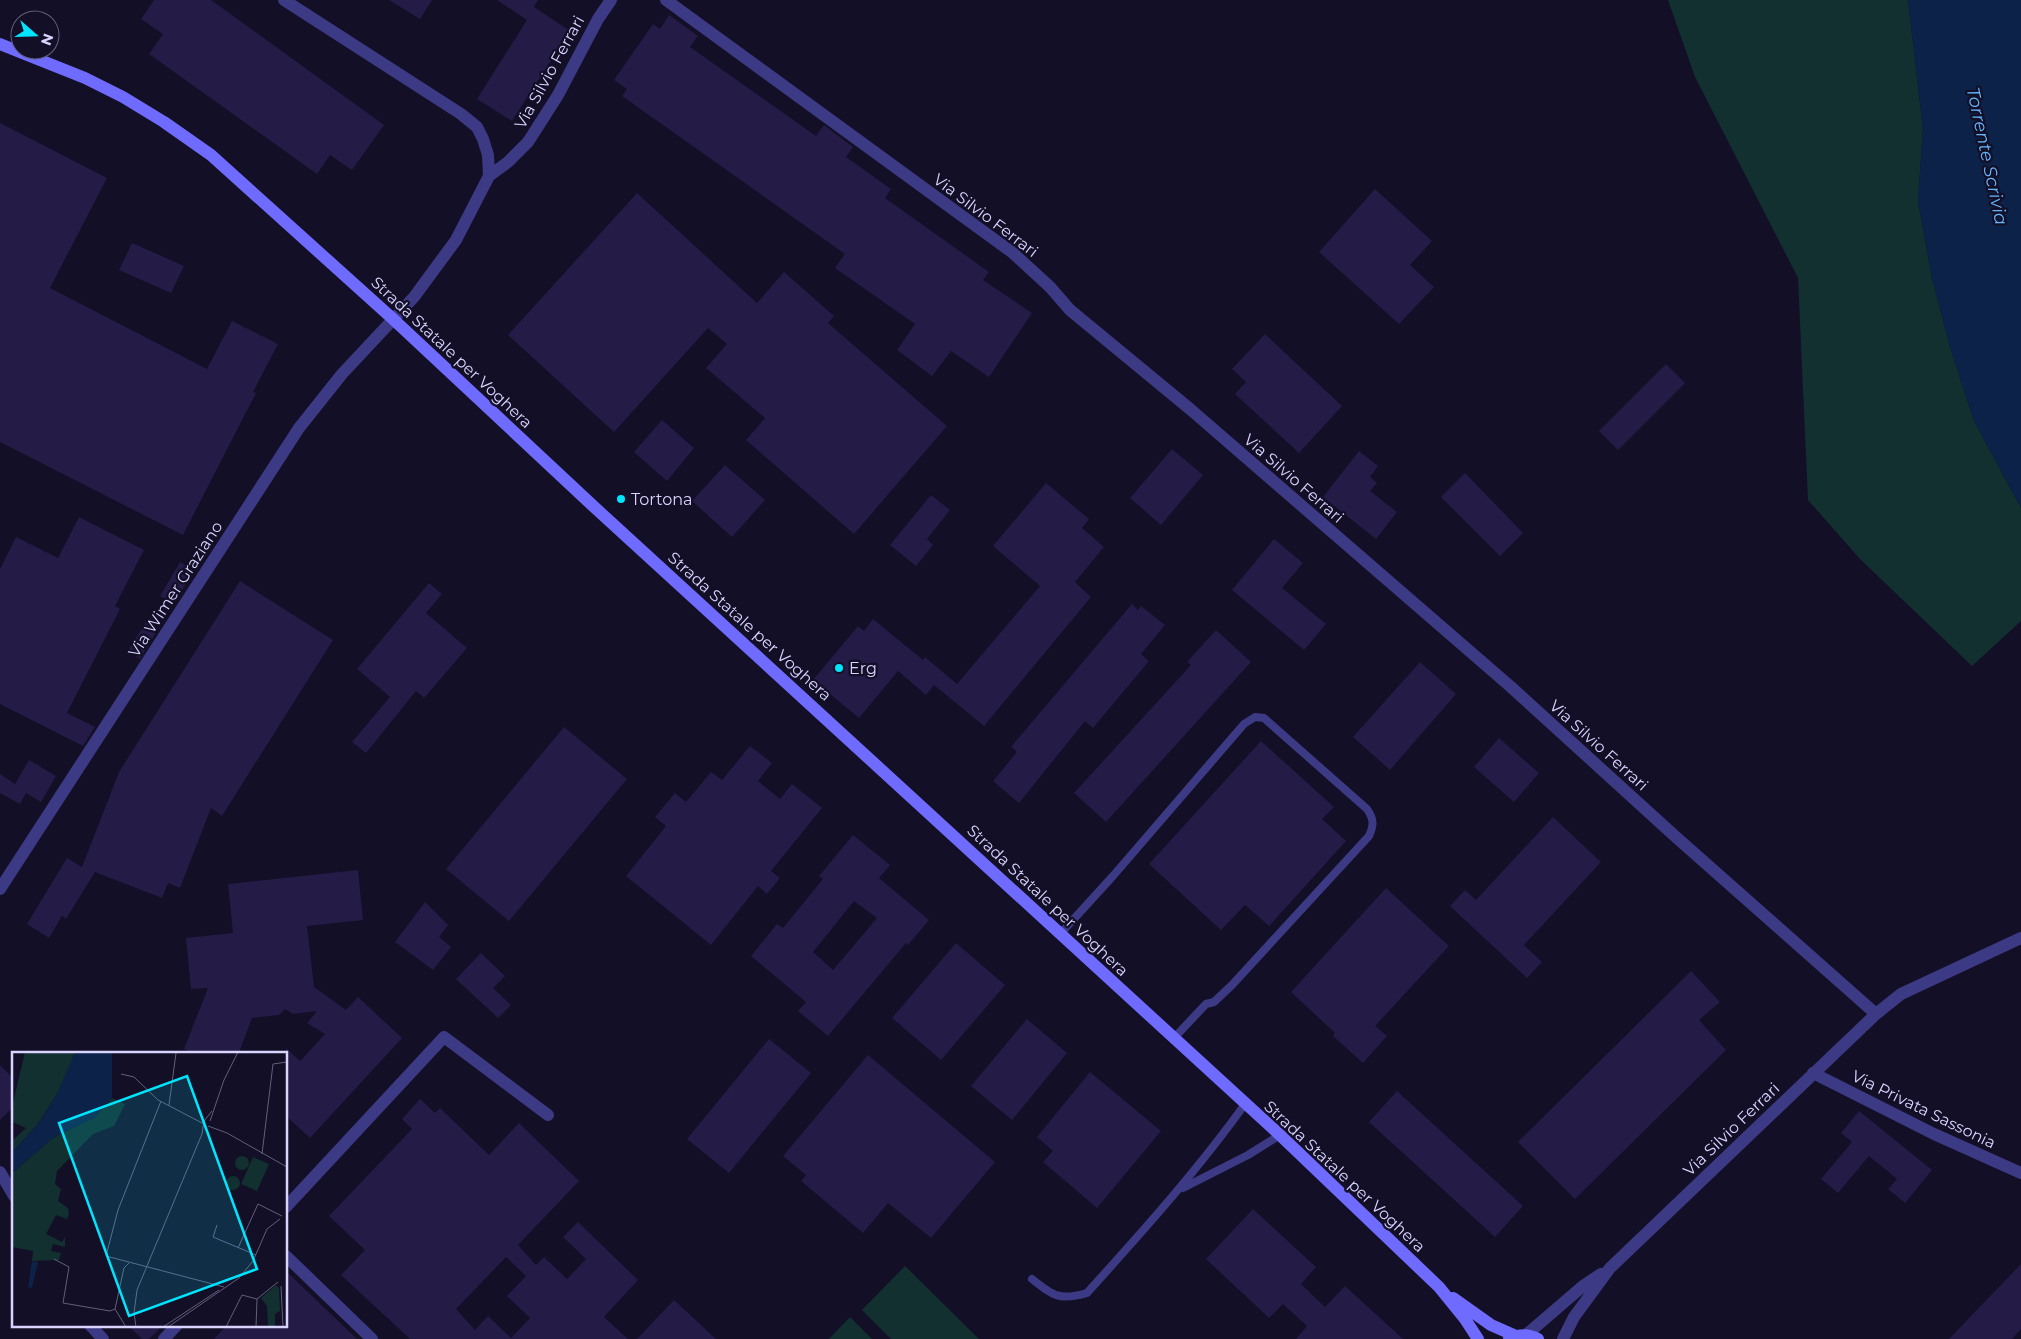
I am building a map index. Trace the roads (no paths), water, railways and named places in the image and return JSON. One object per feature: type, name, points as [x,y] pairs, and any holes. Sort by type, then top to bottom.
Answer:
[{"type":"main road","name":"Strada Statale per Voghera","points":[[0,44],[85,78],[164,122],[211,155],[393,319],[591,504],[1280,1135],[1439,1288],[1465,1319],[1478,1339]]},
{"type":"main road","name":"Strada Statale per Voghera","points":[[1439,1288],[1491,1325],[1522,1337]]},
{"type":"street","points":[[284,0],[461,114],[477,127],[488,155],[490,176]]},
{"type":"street","name":"Via Silvio Ferrari","points":[[490,176],[508,162],[528,142],[558,95],[598,18],[611,0]]},
{"type":"street","name":"Via Silvio Ferrari","points":[[666,0],[1013,253],[1050,287],[1070,310],[1190,409],[1511,687],[1677,838],[1876,1014]]},
{"type":"street","name":"Via Wimer Graziano","points":[[0,889],[299,428],[342,374],[414,297],[456,240],[490,176]]},
{"type":"street","name":"Via Silvio Ferrari","points":[[1563,1339],[1574,1317],[1610,1268],[1876,1014],[1900,994],[2021,938]]},
{"type":"street","points":[[288,1205],[444,1037],[548,1115]]},
{"type":"street","name":"Via Privata Sassonia","points":[[1813,1073],[1934,1134],[2021,1173]]},
{"type":"street","points":[[0,1172],[12,1193]]},
{"type":"street","points":[[288,1258],[372,1339]]},
{"type":"street","name":"Via Silvio Ferrari","points":[[1522,1337],[1544,1322],[1583,1286],[1610,1268]]},
{"type":"street","points":[[91,1326],[103,1339]]},
{"type":"street","points":[[164,1339],[176,1326]]},
{"type":"lane","points":[[1060,934],[1113,876],[1244,724],[1255,717],[1264,718],[1366,809],[1372,817],[1373,826],[1369,836],[1232,985],[1214,1002],[1206,1004],[1174,1038]]},
{"type":"lane","points":[[1032,1279],[1050,1293],[1060,1297],[1073,1297],[1086,1293],[1179,1190],[1217,1143],[1245,1104]]},
{"type":"lane","points":[[1179,1190],[1248,1156],[1280,1135]]},
{"type":"water","name":"Torrente Scrivia","points":[[1908,0],[2021,0],[2021,508],[1974,421],[1950,347],[1932,278],[1918,201],[1923,129]]},
{"type":"place","name":"Tortona","points":[[621,499]]},
{"type":"place","name":"Erg","points":[[839,668]]}]
